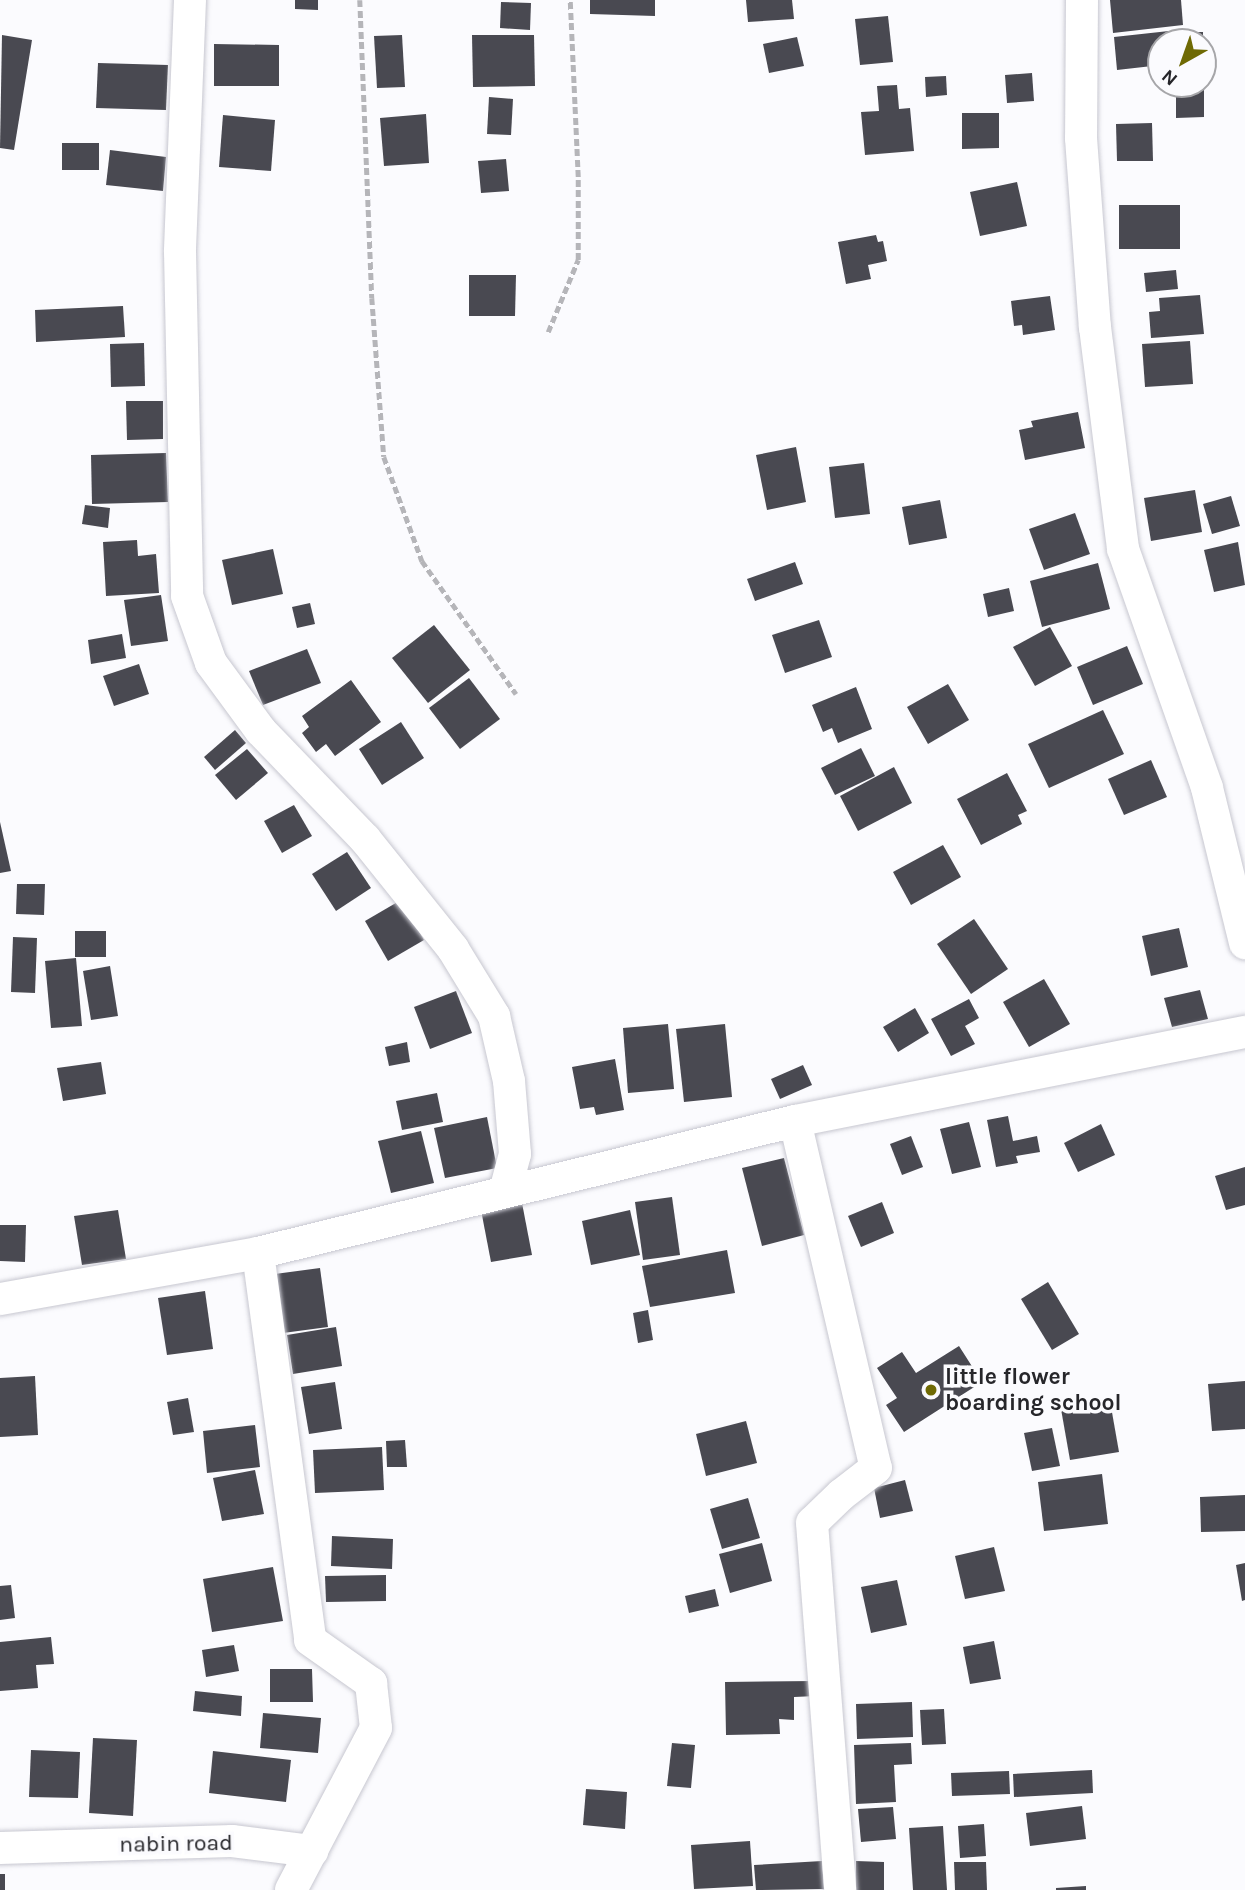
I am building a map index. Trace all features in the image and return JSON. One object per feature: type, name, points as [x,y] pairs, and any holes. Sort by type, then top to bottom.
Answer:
[{"type":"street","points":[[190,0],[180,252],[187,596],[211,663],[261,731],[365,839],[453,949],[494,1016],[509,1081],[515,1154],[505,1192]]},
{"type":"street","points":[[1082,0],[1081,138],[1094,313],[1123,549],[1207,788],[1245,943]]},
{"type":"street","points":[[0,1298],[258,1253],[795,1121],[1245,1032]]},
{"type":"street","points":[[795,1121],[876,1468],[841,1495],[812,1523],[840,1890]]},
{"type":"street","points":[[258,1253],[310,1640],[372,1683],[376,1728],[292,1890]]},
{"type":"street","name":"nabin road","points":[[0,1849],[232,1842],[312,1851]]},
{"type":"path","points":[[360,0],[372,298],[384,457],[422,561],[516,694]]},
{"type":"path","points":[[548,332],[578,260],[578,177],[570,0]]},
{"type":"building","points":[[295,0],[318,0],[318,10],[295,9]]},
{"type":"building","points":[[590,0],[655,0],[655,16],[590,14]]},
{"type":"building","points":[[746,0],[792,0],[794,19],[748,22]]},
{"type":"building","points":[[1110,0],[1181,0],[1183,25],[1113,33]]},
{"type":"building","points":[[501,2],[531,3],[530,30],[500,28]]},
{"type":"building","points":[[888,16],[893,62],[860,65],[855,19]]},
{"type":"building","points":[[1147,33],[1147,67],[1117,70],[1114,37]]},
{"type":"building","points":[[2,35],[32,40],[14,150],[0,148]]},
{"type":"building","points":[[402,35],[405,87],[377,88],[374,36]]},
{"type":"building","points":[[472,35],[534,35],[535,86],[473,87]]},
{"type":"building","points":[[797,37],[804,66],[769,73],[763,44]]},
{"type":"building","points":[[214,44],[279,45],[279,86],[214,86]]},
{"type":"building","points":[[98,63],[168,65],[166,110],[96,108]]},
{"type":"building","points":[[1032,73],[1034,101],[1007,103],[1005,75]]},
{"type":"building","points":[[946,76],[947,95],[926,97],[925,77]]},
{"type":"building","points":[[897,85],[899,109],[910,108],[914,151],[865,155],[861,112],[879,111],[877,86]]},
{"type":"building","points":[[489,97],[513,99],[511,135],[487,134]]},
{"type":"building","points":[[1176,98],[1204,98],[1204,117],[1176,118]]},
{"type":"building","points":[[962,113],[999,113],[999,148],[962,149]]},
{"type":"building","points":[[426,114],[429,163],[384,166],[380,118]]},
{"type":"building","points":[[223,115],[275,120],[271,171],[219,167]]},
{"type":"building","points":[[1152,123],[1153,161],[1117,161],[1116,124]]},
{"type":"building","points":[[62,143],[99,143],[99,170],[62,170]]},
{"type":"building","points":[[110,150],[166,157],[163,191],[106,185]]},
{"type":"building","points":[[506,159],[509,191],[481,193],[478,161]]},
{"type":"building","points":[[1017,182],[1027,226],[980,236],[970,192]]},
{"type":"building","points":[[1119,205],[1180,205],[1180,249],[1119,249]]},
{"type":"building","points":[[876,235],[878,242],[883,241],[887,261],[868,265],[871,279],[846,284],[838,242]]},
{"type":"building","points":[[1176,270],[1178,289],[1146,292],[1144,273]]},
{"type":"building","points":[[469,275],[516,275],[515,316],[469,316]]},
{"type":"building","points":[[1200,295],[1204,334],[1151,338],[1149,312],[1160,311],[1159,298]]},
{"type":"building","points":[[1050,296],[1055,330],[1023,335],[1022,325],[1014,326],[1011,301]]},
{"type":"building","points":[[123,306],[125,337],[36,342],[35,310]]},
{"type":"building","points":[[1190,341],[1193,384],[1145,387],[1142,344]]},
{"type":"building","points":[[144,343],[145,386],[111,387],[110,344]]},
{"type":"building","points":[[126,401],[163,401],[163,439],[127,440]]},
{"type":"building","points":[[1078,412],[1085,448],[1025,460],[1019,430],[1033,427],[1031,421]]},
{"type":"building","points":[[796,447],[806,502],[767,510],[756,455]]},
{"type":"building","points":[[166,453],[168,502],[92,504],[91,455]]},
{"type":"building","points":[[864,463],[870,514],[835,518],[829,467]]},
{"type":"building","points":[[1195,490],[1202,532],[1151,541],[1144,498]]},
{"type":"building","points":[[1231,496],[1240,526],[1212,534],[1203,504]]},
{"type":"building","points":[[940,500],[947,538],[909,545],[902,507]]},
{"type":"building","points":[[85,505],[110,508],[108,528],[82,524]]},
{"type":"building","points":[[1075,513],[1090,554],[1044,570],[1029,529]]},
{"type":"building","points":[[137,540],[138,556],[156,554],[159,593],[106,596],[103,542]]},
{"type":"building","points":[[1238,542],[1245,585],[1214,592],[1204,550]]},
{"type":"building","points":[[273,549],[283,594],[232,605],[222,560]]},
{"type":"building","points":[[795,562],[803,584],[755,601],[747,579]]},
{"type":"building","points":[[1098,563],[1110,609],[1042,627],[1030,581]]},
{"type":"building","points":[[1009,588],[1014,611],[988,617],[983,594]]},
{"type":"building","points":[[161,595],[168,641],[131,646],[124,600]]},
{"type":"building","points":[[310,603],[315,624],[297,628],[292,607]]},
{"type":"building","points":[[819,620],[832,657],[785,673],[772,635]]},
{"type":"building","points":[[434,625],[470,670],[428,703],[392,658]]},
{"type":"building","points":[[1050,627],[1072,666],[1035,686],[1013,647]]},
{"type":"building","points":[[122,634],[126,658],[91,664],[88,640]]},
{"type":"building","points":[[1127,646],[1143,684],[1093,705],[1077,667]]},
{"type":"building","points":[[307,649],[321,683],[263,705],[249,671]]},
{"type":"building","points":[[139,664],[149,694],[114,706],[103,676]]},
{"type":"building","points":[[469,678],[500,719],[460,749],[429,708]]},
{"type":"building","points":[[351,680],[381,722],[335,756],[326,744],[316,752],[302,733],[309,727],[302,716]]},
{"type":"building","points":[[948,684],[969,720],[928,744],[907,707]]},
{"type":"building","points":[[856,687],[872,729],[838,743],[832,728],[823,732],[812,705]]},
{"type":"building","points":[[1103,710],[1124,754],[1049,788],[1028,744]]},
{"type":"building","points":[[401,722],[424,758],[382,785],[359,749]]},
{"type":"building","points":[[235,730],[246,743],[215,770],[204,757]]},
{"type":"building","points":[[861,748],[875,776],[835,795],[821,768]]},
{"type":"building","points":[[247,749],[268,773],[236,800],[215,775]]},
{"type":"building","points":[[1151,760],[1167,797],[1124,815],[1108,779]]},
{"type":"building","points":[[894,767],[912,803],[858,831],[840,796]]},
{"type":"building","points":[[1007,773],[1027,811],[1018,815],[1022,824],[981,845],[957,799]]},
{"type":"building","points":[[294,805],[312,836],[282,853],[264,821]]},
{"type":"building","points":[[0,822],[11,871],[0,873]]},
{"type":"building","points":[[943,845],[961,877],[911,905],[893,872]]},
{"type":"building","points":[[347,852],[371,888],[336,911],[312,874]]},
{"type":"building","points":[[17,884],[45,884],[44,915],[16,914]]},
{"type":"building","points":[[401,900],[424,940],[388,961],[365,921]]},
{"type":"building","points":[[974,919],[1008,969],[971,994],[937,944]]},
{"type":"building","points":[[1179,928],[1188,967],[1151,976],[1142,936]]},
{"type":"building","points":[[75,931],[106,931],[106,957],[75,957]]},
{"type":"building","points":[[13,937],[37,938],[35,993],[11,992]]},
{"type":"building","points":[[76,958],[82,1026],[51,1028],[45,961]]},
{"type":"building","points":[[110,966],[118,1016],[91,1020],[83,971]]},
{"type":"building","points":[[1044,979],[1070,1024],[1029,1047],[1003,1002]]},
{"type":"building","points":[[1200,990],[1208,1019],[1172,1027],[1164,998]]},
{"type":"building","points":[[456,991],[472,1033],[430,1049],[414,1007]]},
{"type":"building","points":[[969,999],[979,1018],[965,1026],[975,1044],[951,1056],[931,1019]]},
{"type":"building","points":[[915,1008],[929,1033],[898,1052],[883,1027]]},
{"type":"building","points":[[668,1024],[674,1089],[628,1093],[623,1028]]},
{"type":"building","points":[[725,1024],[732,1097],[684,1102],[676,1029]]},
{"type":"building","points":[[407,1042],[410,1062],[389,1066],[385,1047]]},
{"type":"building","points":[[615,1059],[624,1110],[596,1115],[594,1107],[580,1109],[572,1067]]},
{"type":"building","points":[[101,1062],[106,1094],[63,1101],[57,1068]]},
{"type":"building","points":[[803,1065],[812,1085],[780,1099],[771,1079]]},
{"type":"building","points":[[437,1093],[443,1122],[402,1130],[396,1101]]},
{"type":"building","points":[[1008,1116],[1013,1141],[1037,1136],[1040,1152],[1016,1156],[1018,1163],[996,1167],[987,1120]]},
{"type":"building","points":[[487,1117],[497,1168],[445,1178],[434,1128]]},
{"type":"building","points":[[969,1122],[981,1167],[952,1174],[940,1129]]},
{"type":"building","points":[[1101,1124],[1115,1155],[1078,1172],[1064,1143]]},
{"type":"building","points":[[421,1131],[434,1183],[391,1193],[378,1141]]},
{"type":"building","points":[[911,1136],[923,1167],[902,1175],[890,1144]]},
{"type":"building","points":[[784,1158],[804,1235],[762,1246],[742,1168]]},
{"type":"building","points":[[1245,1167],[1245,1205],[1226,1210],[1215,1176]]},
{"type":"building","points":[[672,1197],[680,1255],[643,1260],[635,1202]]},
{"type":"building","points":[[882,1202],[894,1233],[861,1247],[848,1216]]},
{"type":"building","points":[[522,1203],[532,1255],[491,1262],[481,1210]]},
{"type":"building","points":[[118,1210],[126,1259],[82,1265],[74,1216]]},
{"type":"building","points":[[630,1210],[640,1255],[591,1265],[582,1221]]},
{"type":"building","points":[[0,1225],[26,1225],[25,1262],[0,1261]]},
{"type":"building","points":[[727,1250],[735,1293],[650,1307],[642,1266]]},
{"type":"building","points":[[320,1268],[328,1327],[283,1333],[275,1274]]},
{"type":"building","points":[[1048,1282],[1079,1334],[1052,1350],[1021,1299]]},
{"type":"building","points":[[205,1291],[213,1349],[167,1355],[158,1298]]},
{"type":"building","points":[[648,1310],[653,1340],[638,1343],[633,1313]]},
{"type":"building","points":[[336,1327],[342,1366],[293,1374],[287,1335]]},
{"type":"building","name":"little flower boarding school","points":[[959,1346],[982,1382],[904,1432],[886,1405],[897,1398],[877,1368],[902,1352],[916,1373]]},
{"type":"building","points":[[35,1376],[38,1435],[0,1437],[0,1378]]},
{"type":"building","points":[[1245,1381],[1245,1429],[1212,1431],[1208,1384]]},
{"type":"building","points":[[335,1382],[342,1429],[309,1434],[301,1387]]},
{"type":"building","points":[[188,1398],[194,1432],[173,1435],[167,1402]]},
{"type":"building","points":[[1110,1401],[1119,1452],[1070,1460],[1061,1409]]},
{"type":"building","points":[[746,1421],[757,1463],[706,1476],[696,1434]]},
{"type":"building","points":[[255,1425],[260,1467],[207,1473],[203,1431]]},
{"type":"building","points":[[1052,1428],[1060,1466],[1032,1471],[1024,1433]]},
{"type":"building","points":[[405,1440],[407,1467],[387,1467],[386,1441]]},
{"type":"building","points":[[382,1447],[384,1490],[315,1493],[313,1450]]},
{"type":"building","points":[[255,1470],[264,1514],[222,1521],[213,1478]]},
{"type":"building","points":[[1102,1474],[1108,1524],[1044,1531],[1038,1482]]},
{"type":"building","points":[[905,1480],[913,1511],[880,1518],[874,1488]]},
{"type":"building","points":[[1245,1495],[1245,1531],[1201,1532],[1200,1497]]},
{"type":"building","points":[[748,1498],[760,1538],[722,1549],[710,1509]]},
{"type":"building","points":[[332,1536],[393,1539],[392,1569],[331,1566]]},
{"type":"building","points":[[762,1543],[772,1581],[730,1593],[719,1554]]},
{"type":"building","points":[[994,1547],[1005,1591],[965,1599],[955,1556]]},
{"type":"building","points":[[1245,1563],[1245,1600],[1242,1601],[1236,1565]]},
{"type":"building","points":[[273,1567],[283,1621],[212,1632],[203,1579]]},
{"type":"building","points":[[386,1575],[386,1601],[326,1602],[325,1576]]},
{"type":"building","points":[[897,1580],[907,1625],[871,1633],[861,1587]]},
{"type":"building","points":[[11,1585],[15,1618],[0,1620],[0,1586]]},
{"type":"building","points":[[715,1589],[719,1606],[689,1613],[685,1596]]},
{"type":"building","points":[[51,1637],[54,1664],[36,1665],[38,1688],[0,1691],[0,1642]]},
{"type":"building","points":[[994,1641],[1001,1679],[970,1684],[963,1647]]},
{"type":"building","points":[[234,1645],[239,1671],[206,1677],[202,1650]]},
{"type":"building","points":[[270,1669],[312,1669],[313,1702],[270,1702]]},
{"type":"building","points":[[816,1681],[816,1696],[794,1697],[794,1720],[779,1719],[780,1734],[726,1735],[725,1682]]},
{"type":"building","points":[[195,1691],[242,1696],[241,1716],[193,1711]]},
{"type":"building","points":[[912,1702],[913,1737],[857,1739],[856,1704]]},
{"type":"building","points":[[944,1709],[946,1744],[922,1745],[920,1710]]},
{"type":"building","points":[[263,1713],[321,1718],[318,1753],[260,1748]]},
{"type":"building","points":[[93,1738],[137,1740],[133,1816],[89,1813]]},
{"type":"building","points":[[672,1743],[695,1745],[691,1788],[667,1786]]},
{"type":"building","points":[[911,1743],[912,1764],[894,1765],[896,1802],[856,1804],[854,1745]]},
{"type":"building","points":[[31,1750],[80,1752],[78,1798],[29,1797]]},
{"type":"building","points":[[213,1751],[291,1760],[286,1802],[209,1793]]},
{"type":"building","points":[[1092,1770],[1093,1793],[1014,1797],[1013,1774]]},
{"type":"building","points":[[1009,1771],[1010,1794],[952,1796],[951,1773]]},
{"type":"building","points":[[586,1789],[627,1792],[625,1829],[583,1825]]},
{"type":"building","points":[[1082,1806],[1086,1839],[1030,1846],[1026,1813]]},
{"type":"building","points":[[893,1807],[896,1839],[861,1842],[858,1809]]},
{"type":"building","points":[[984,1824],[986,1856],[960,1858],[958,1826]]},
{"type":"building","points":[[943,1826],[947,1890],[913,1890],[909,1828]]},
{"type":"building","points":[[750,1841],[753,1886],[694,1889],[691,1845]]},
{"type":"building","points":[[822,1861],[824,1889],[756,1890],[754,1865]]},
{"type":"building","points":[[856,1861],[884,1862],[884,1890],[856,1890]]},
{"type":"building","points":[[954,1862],[986,1862],[987,1890],[955,1890]]},
{"type":"building","points":[[0,1874],[5,1874],[5,1890],[0,1890]]},
{"type":"building","points":[[1086,1886],[1086,1890],[1056,1890],[1056,1888]]},
{"type":"place","name":"little flower boarding school","points":[[931,1390]]}]
